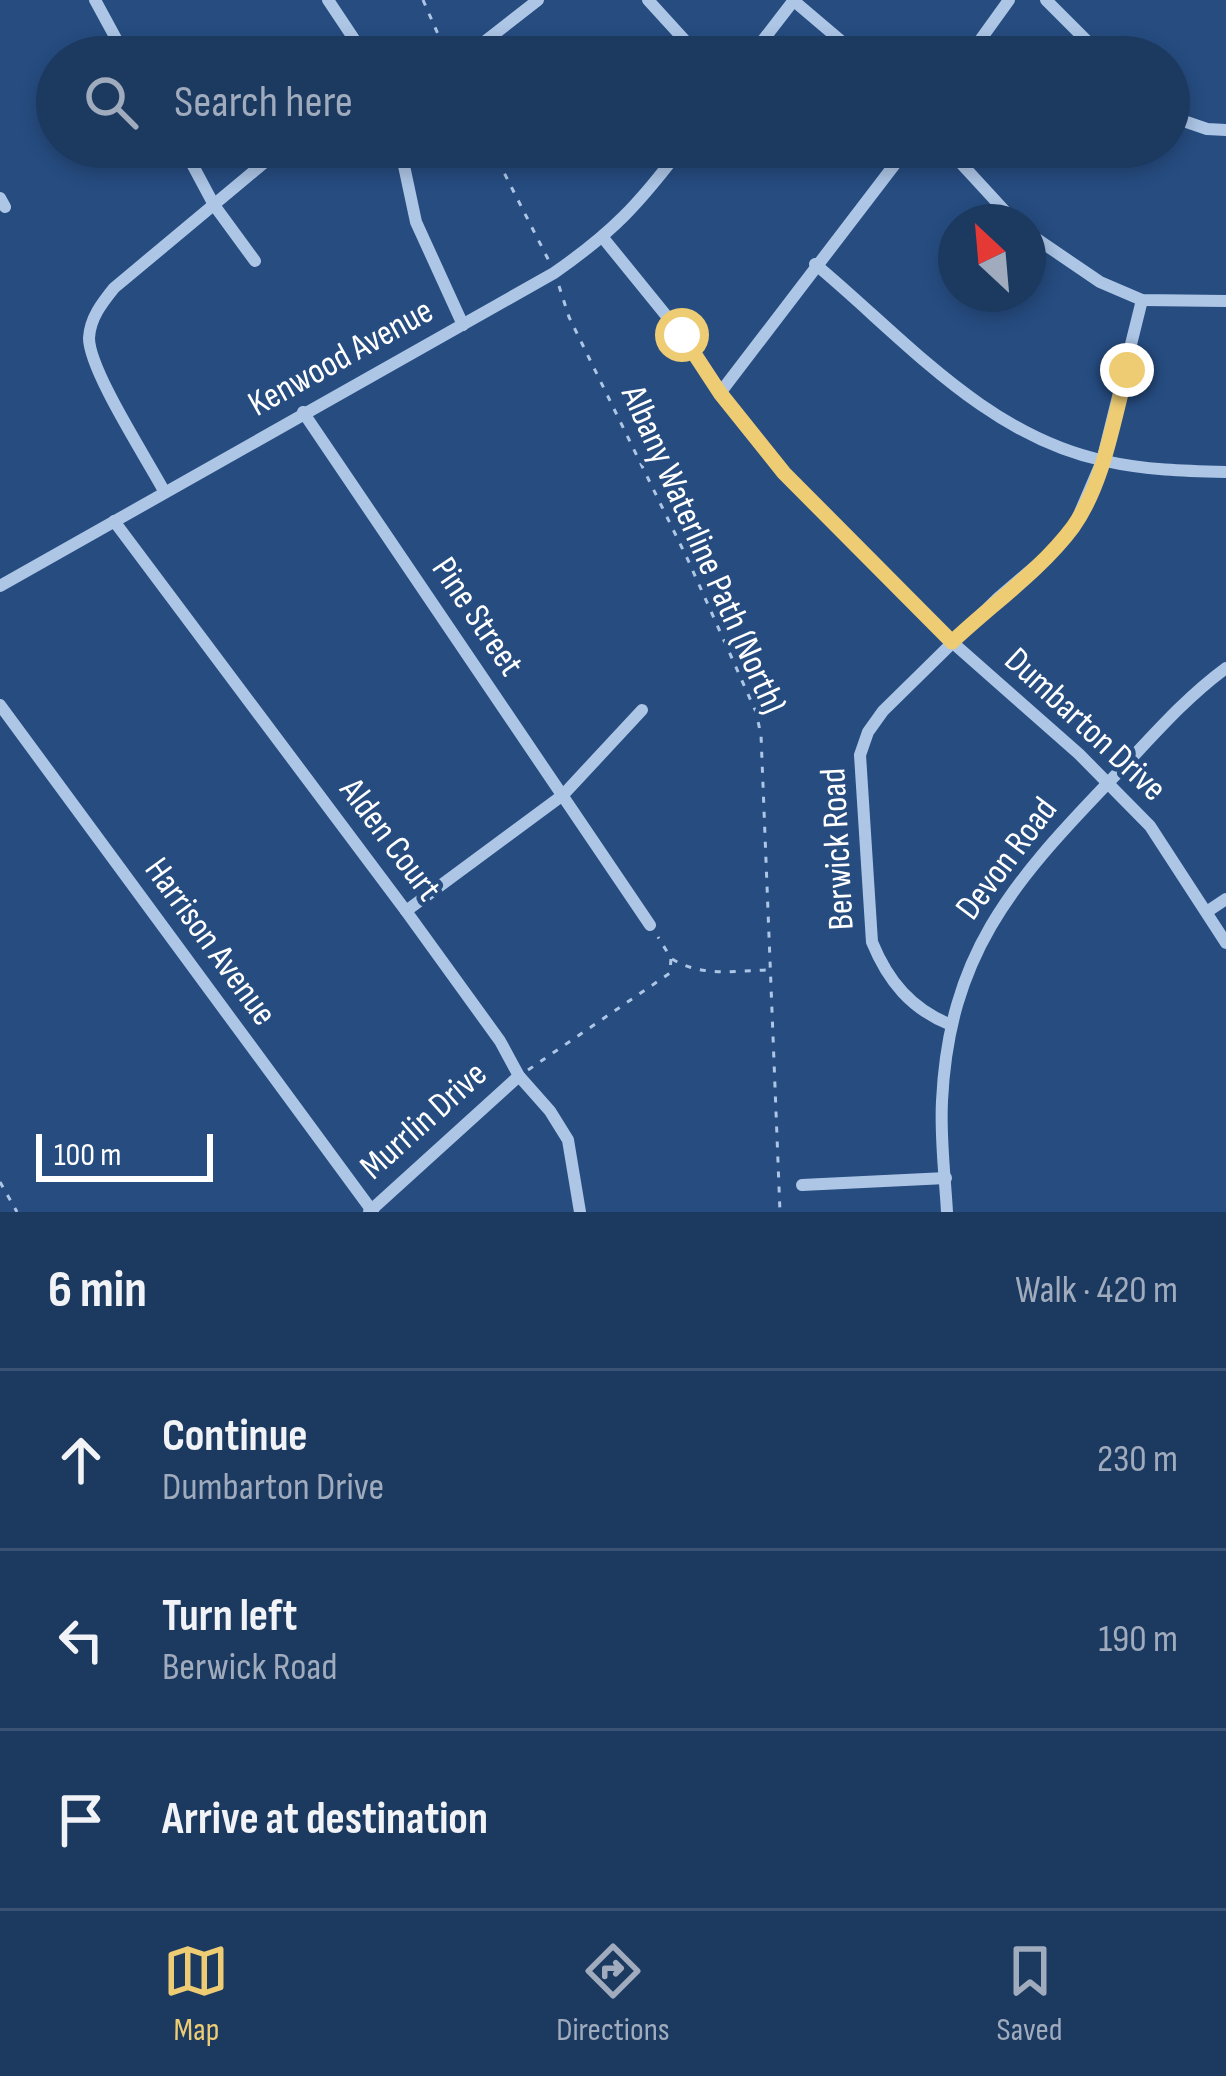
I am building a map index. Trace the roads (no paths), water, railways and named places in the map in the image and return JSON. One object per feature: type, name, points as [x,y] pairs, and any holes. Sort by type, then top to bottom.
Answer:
[{"type":"street","points":[[95,0],[115,36]]},
{"type":"street","points":[[328,0],[352,36]]},
{"type":"street","points":[[492,36],[538,0]]},
{"type":"street","points":[[648,0],[681,36]]},
{"type":"street","points":[[766,36],[794,0],[836,36]]},
{"type":"street","points":[[983,36],[1009,0]]},
{"type":"street","points":[[1046,0],[1081,36]]},
{"type":"street","points":[[1190,123],[1226,130]]},
{"type":"street","points":[[194,168],[214,205],[255,261]]},
{"type":"street","points":[[164,491],[97,367],[89,334],[94,315],[114,288],[259,168]]},
{"type":"street","points":[[404,168],[416,222],[463,325]]},
{"type":"street","name":"Kenwood Avenue","points":[[1,582],[554,273],[604,239],[666,168]]},
{"type":"street","points":[[720,393],[891,168]]},
{"type":"street","points":[[965,168],[998,204]]},
{"type":"street","name":"Dumbarton Drive","points":[[604,239],[784,473],[952,642],[1150,826],[1226,943]]},
{"type":"street","points":[[1046,245],[1100,282],[1142,300],[1226,301]]},
{"type":"street","points":[[815,263],[922,361],[995,415],[1102,461],[1165,471],[1226,472]]},
{"type":"street","name":"Berwick Road","points":[[950,1025],[906,998],[882,967],[872,942],[860,755],[883,711],[1052,552],[1075,524],[1102,461],[1142,300]]},
{"type":"street","name":"Pine Street","points":[[303,412],[650,925]]},
{"type":"street","name":"Alden Court","points":[[114,521],[406,910],[500,1041],[519,1076],[530,1084],[568,1141],[580,1212]]},
{"type":"street","name":"Devon Road","points":[[947,1212],[942,1104],[950,1025],[969,967],[997,913],[1031,864],[1186,700],[1226,668]]},
{"type":"street","name":"Harrison Avenue","points":[[0,705],[371,1211]]},
{"type":"street","points":[[406,910],[563,795],[642,710]]},
{"type":"street","points":[[1208,911],[1226,899]]},
{"type":"street","name":"Murrlin Drive","points":[[371,1211],[519,1076]]},
{"type":"street","points":[[802,1185],[946,1178]]}]
